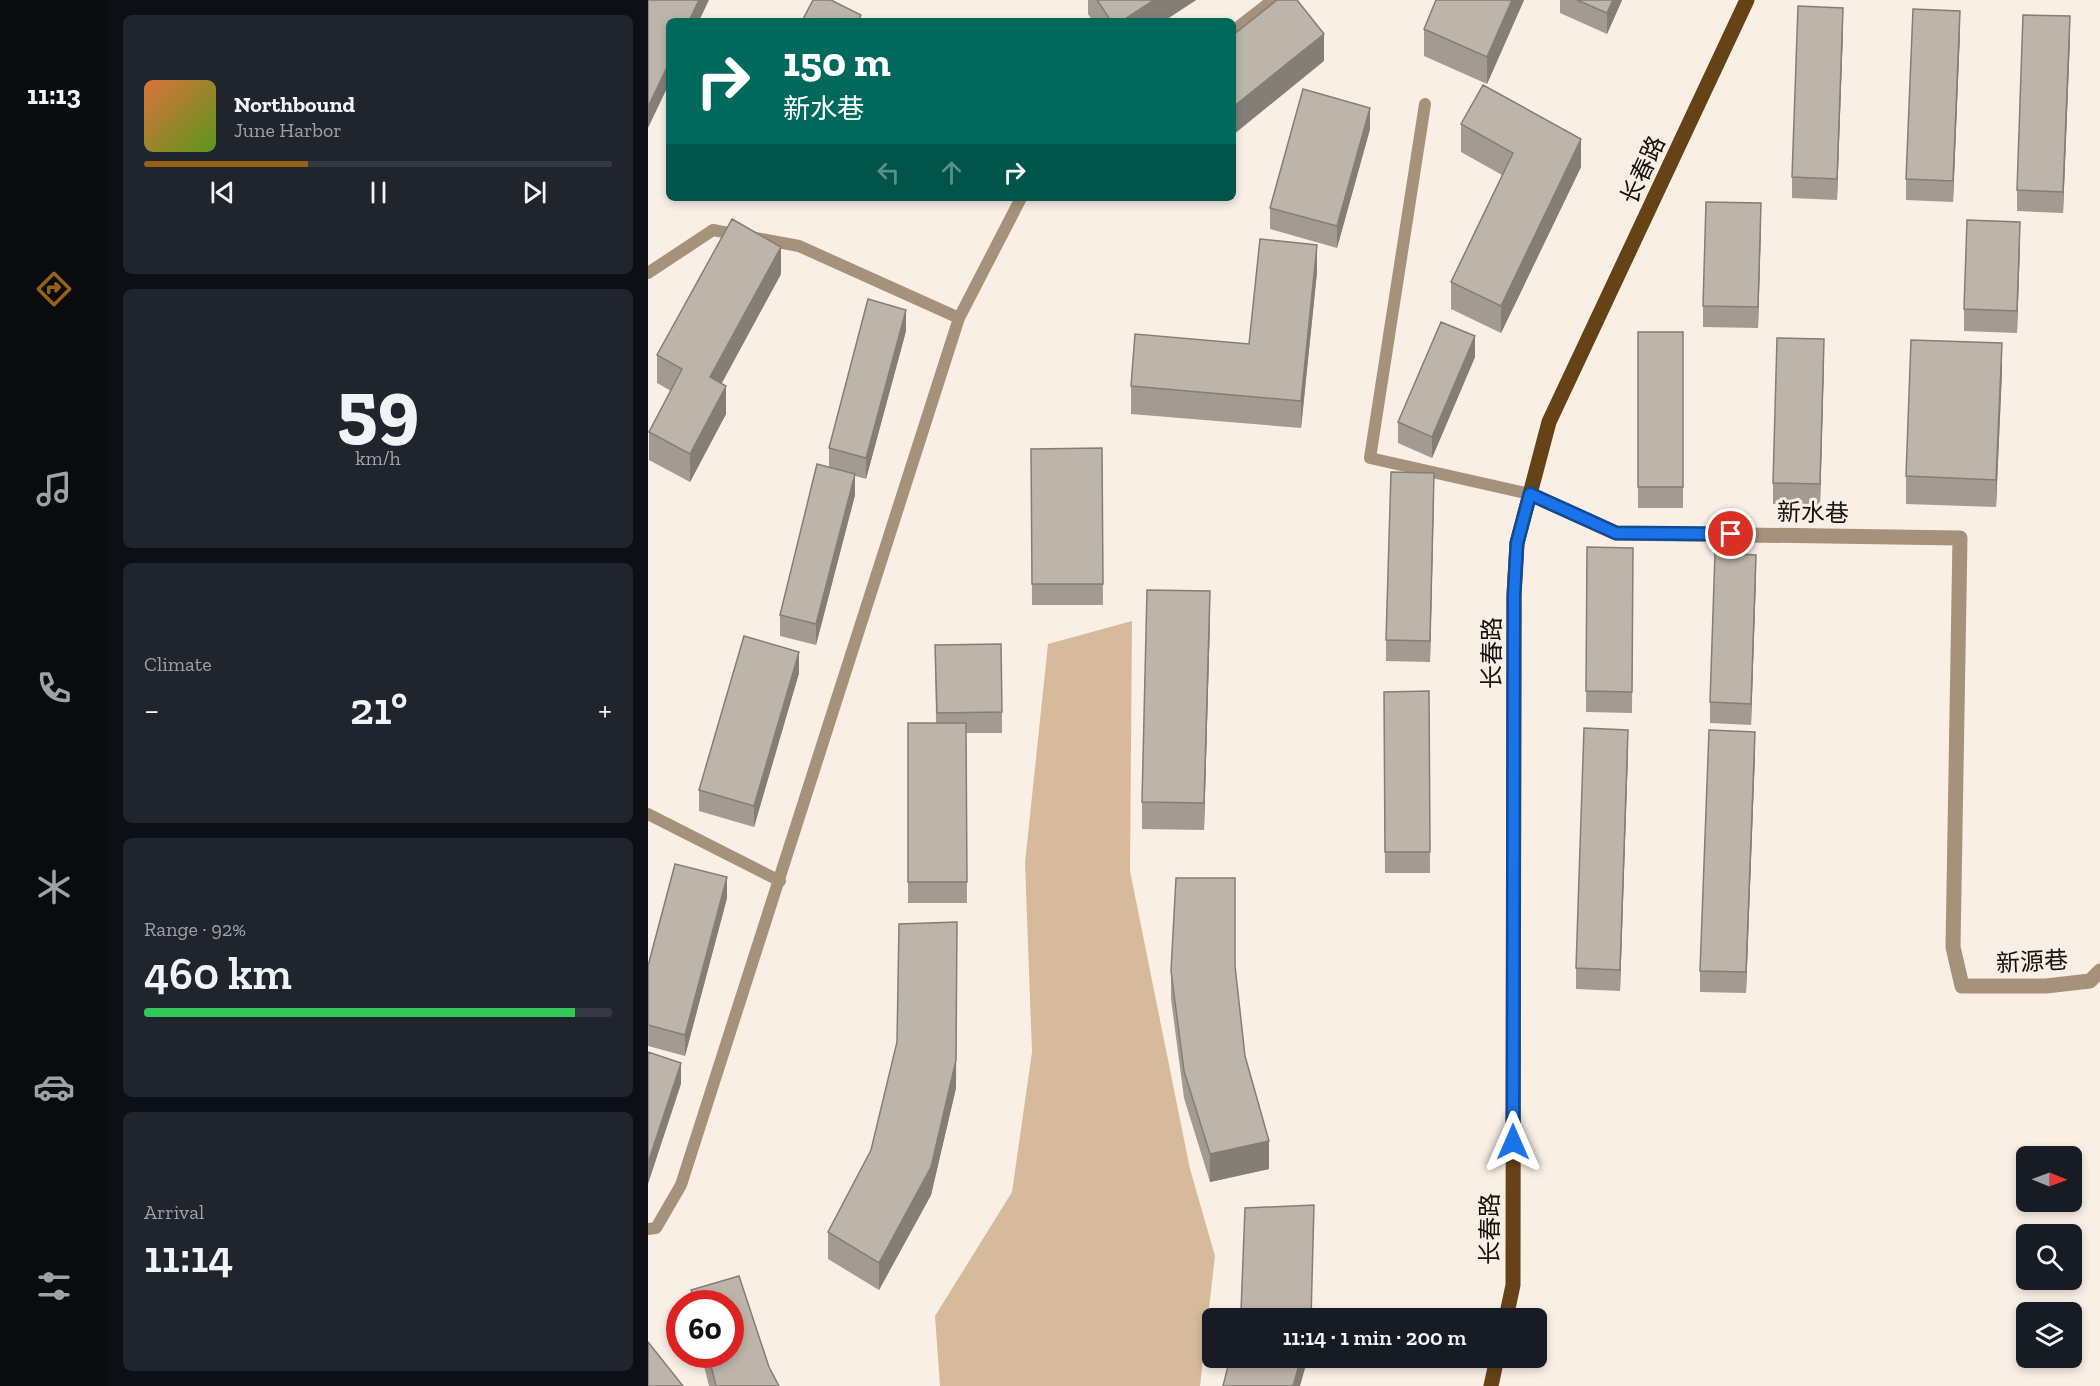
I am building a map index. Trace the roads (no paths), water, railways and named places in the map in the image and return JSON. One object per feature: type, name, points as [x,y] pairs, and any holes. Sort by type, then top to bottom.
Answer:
[{"type":"main road","name":"长春路","points":[[1508,1308],[1513,1285],[1514,595],[1517,543],[1549,422],[1747,0]]},
{"type":"main road","points":[[1491,1386],[1495,1368]]},
{"type":"street","name":"新水巷","points":[[1530,494],[1616,533],[1960,538],[1953,947],[1962,986]]},
{"type":"street","name":"新源巷","points":[[1962,986],[2046,986],[2090,981],[2100,971]]},
{"type":"lane","points":[[1236,29],[1273,0]]},
{"type":"lane","points":[[1425,104],[1370,458],[1530,494]]},
{"type":"lane","points":[[648,1229],[656,1228],[681,1185],[959,318],[1019,201]]},
{"type":"lane","points":[[648,273],[713,230],[799,246],[959,318]]},
{"type":"lane","points":[[648,814],[780,881]]}]
